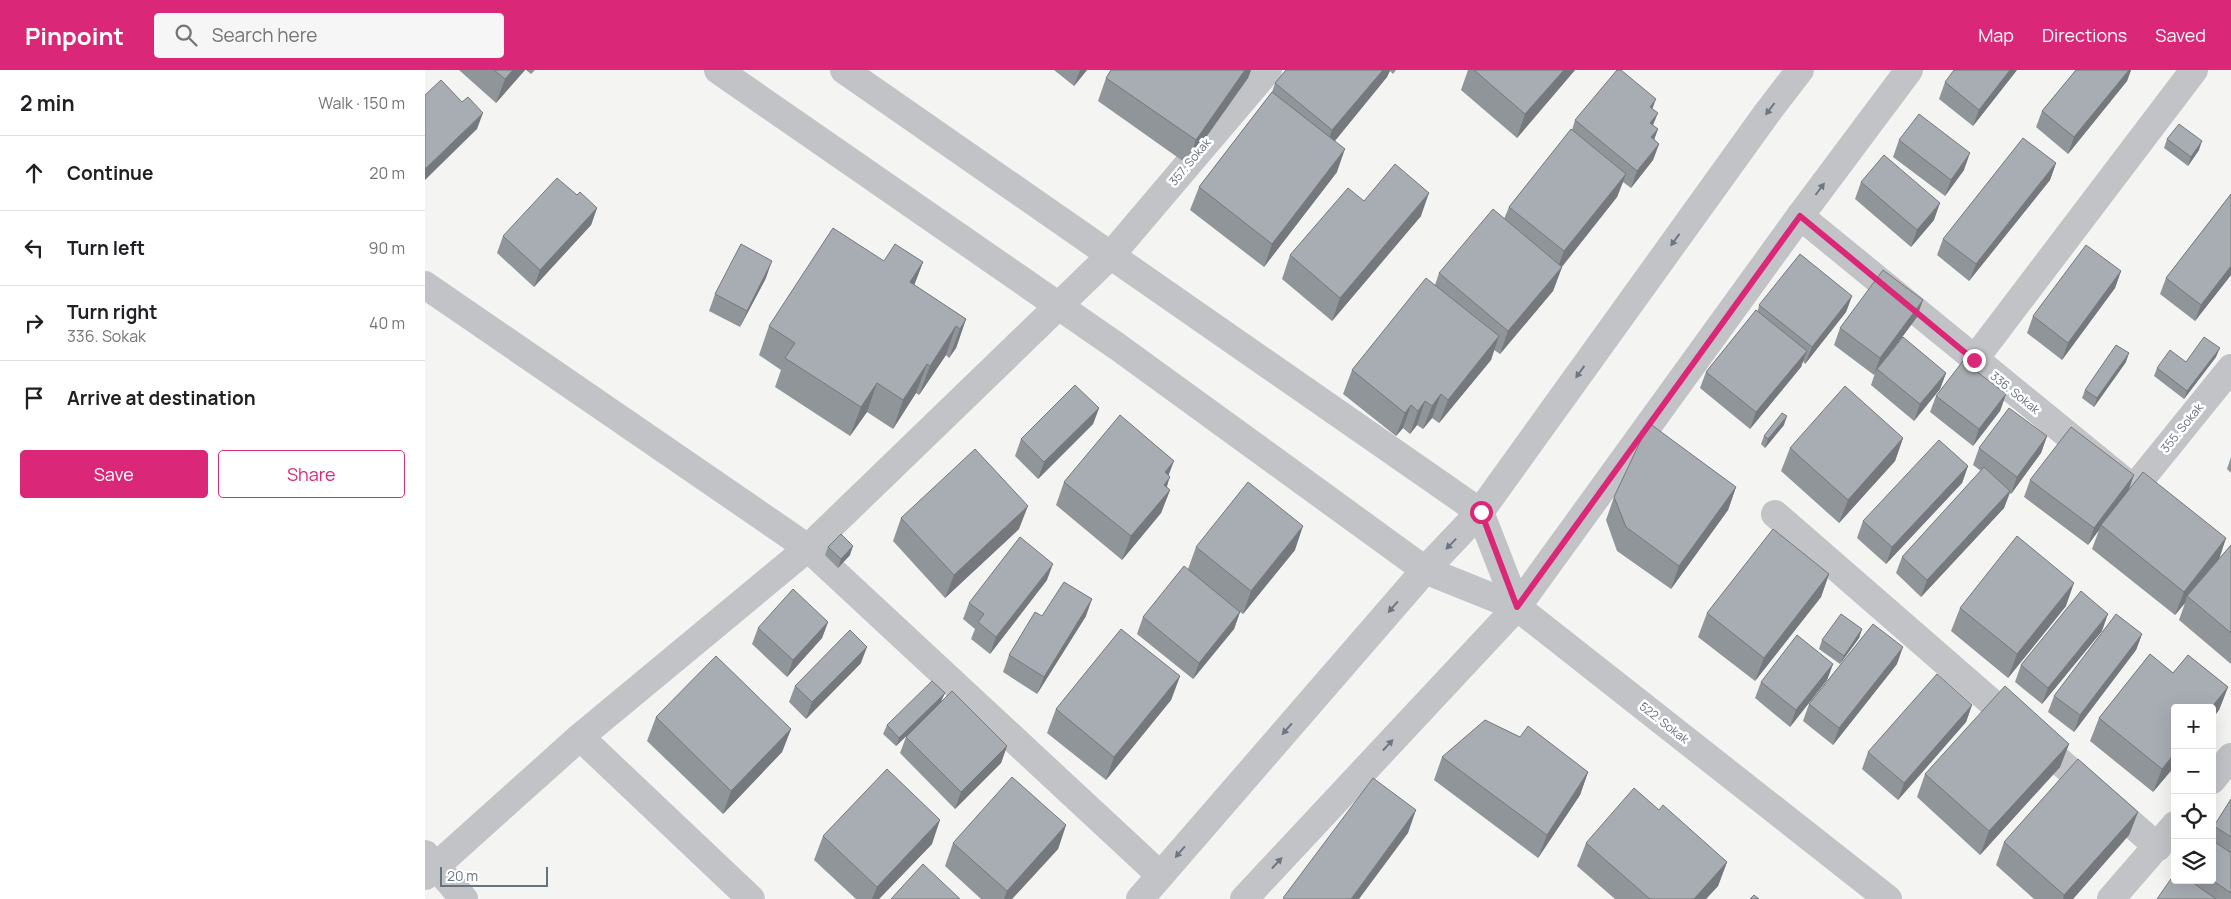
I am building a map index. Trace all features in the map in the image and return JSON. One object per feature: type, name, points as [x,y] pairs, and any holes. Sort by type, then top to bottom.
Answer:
[{"type":"street","name":"522. Sokak","points":[[718,70],[1059,306],[1425,570],[1517,607],[1888,899]]},
{"type":"street","points":[[844,70],[1481,512],[1517,607]]},
{"type":"street","name":"357. Sokak","points":[[429,866],[808,548],[1111,255],[1268,70]]},
{"type":"street","points":[[1140,899],[1425,570],[1481,512],[1767,113],[1800,70]]},
{"type":"street","points":[[1244,899],[1517,607],[1800,216],[1909,70]]},
{"type":"street","points":[[1974,360],[2194,70]]},
{"type":"street","name":"336. Sokak","points":[[1800,216],[2179,526]]},
{"type":"street","points":[[425,285],[808,548],[1160,875]]},
{"type":"street","name":"355. Sokak","points":[[2134,488],[2231,368]]},
{"type":"street","points":[[1775,514],[2157,846]]},
{"type":"street","points":[[581,737],[751,899]]},
{"type":"street","points":[[2216,775],[2231,757]]},
{"type":"street","points":[[2111,899],[2171,830]]},
{"type":"street","points":[[429,866],[464,899]]},
{"type":"building","points":[[494,70],[513,70],[505,79]]},
{"type":"building","points":[[1111,70],[1245,70],[1196,140],[1106,78]]},
{"type":"building","points":[[1286,70],[1383,70],[1332,130],[1275,83]]},
{"type":"building","points":[[1474,70],[1564,70],[1525,114]]},
{"type":"building","points":[[1617,70],[1621,70],[1656,99],[1650,107],[1658,113],[1650,123],[1658,129],[1651,137],[1659,144],[1637,171],[1575,120]]},
{"type":"building","points":[[1954,70],[2010,70],[1979,110],[1945,82]]},
{"type":"building","points":[[2076,70],[2129,70],[2074,137],[2042,111]]},
{"type":"building","points":[[441,80],[462,102],[468,97],[483,113],[425,169],[425,95]]},
{"type":"building","points":[[1272,92],[1345,149],[1272,244],[1199,187]]},
{"type":"building","points":[[1919,114],[1970,153],[1951,180],[1899,140]]},
{"type":"building","points":[[2179,124],[2202,141],[2191,157],[2167,139]]},
{"type":"building","points":[[1571,129],[1626,174],[1564,251],[1509,207]]},
{"type":"building","points":[[2023,138],[2056,163],[1976,264],[1943,239]]},
{"type":"building","points":[[1884,155],[1940,203],[1917,230],[1861,182]]},
{"type":"building","points":[[1395,164],[1429,193],[1340,298],[1290,255],[1348,188],[1364,201]]},
{"type":"building","points":[[557,178],[577,195],[580,192],[597,208],[540,270],[503,236]]},
{"type":"building","points":[[2231,194],[2231,266],[2201,305],[2166,278]]},
{"type":"building","points":[[1493,209],[1562,267],[1508,331],[1439,273]]},
{"type":"building","points":[[833,228],[884,261],[895,244],[923,262],[910,282],[966,319],[960,329],[956,326],[930,366],[927,364],[903,400],[877,383],[861,407],[785,358],[795,343],[769,326]]},
{"type":"building","points":[[741,244],[772,261],[747,311],[715,294]]},
{"type":"building","points":[[2086,245],[2121,271],[2068,343],[2033,316]]},
{"type":"building","points":[[1800,254],[1852,296],[1812,347],[1759,305]]},
{"type":"building","points":[[1883,270],[1923,300],[1880,358],[1840,328]]},
{"type":"building","points":[[1426,278],[1499,336],[1448,400],[1441,394],[1432,406],[1425,401],[1418,411],[1411,405],[1405,413],[1352,370]]},
{"type":"building","points":[[1756,310],[1807,351],[1756,412],[1706,372]]},
{"type":"building","points":[[1903,337],[1946,373],[1920,404],[1877,369]]},
{"type":"building","points":[[2204,337],[2220,348],[2187,391],[2157,368],[2170,350],[2186,362]]},
{"type":"building","points":[[2116,345],[2129,353],[2097,398],[2085,390]]},
{"type":"building","points":[[1963,361],[2006,394],[1979,429],[1936,396]]},
{"type":"building","points":[[1075,385],[1099,408],[1044,462],[1021,439]]},
{"type":"building","points":[[1845,386],[1903,438],[1848,500],[1790,448]]},
{"type":"building","points":[[2009,408],[2047,436],[2017,477],[1979,448]]},
{"type":"building","points":[[1782,413],[1787,416],[1768,439],[1764,436]]},
{"type":"building","points":[[1120,415],[1174,461],[1165,472],[1170,477],[1164,485],[1170,490],[1131,536],[1064,482]]},
{"type":"building","points":[[1649,423],[1736,487],[1679,566],[1626,527],[1614,497]]},
{"type":"building","points":[[2071,427],[2134,475],[2094,528],[2030,480]]},
{"type":"building","points":[[1939,440],[1968,466],[1892,547],[1863,521]]},
{"type":"building","points":[[975,449],[1028,506],[954,575],[901,518]]},
{"type":"building","points":[[1984,467],[2010,491],[1927,580],[1902,557]]},
{"type":"building","points":[[2143,472],[2226,538],[2184,592],[2101,525]]},
{"type":"building","points":[[1248,482],[1303,526],[1251,591],[1196,547]]},
{"type":"building","points":[[1773,529],[1829,574],[1764,658],[1707,613]]},
{"type":"building","points":[[841,534],[853,546],[841,559],[828,547]]},
{"type":"building","points":[[2017,536],[2074,583],[2017,654],[1960,608]]},
{"type":"building","points":[[1020,537],[1053,564],[996,637],[978,622],[984,614],[969,603]]},
{"type":"building","points":[[2231,545],[2231,633],[2187,596]]},
{"type":"building","points":[[1184,566],[1240,612],[1199,663],[1143,617]]},
{"type":"building","points":[[1064,582],[1092,599],[1044,677],[1009,655],[1035,612],[1042,616]]},
{"type":"building","points":[[793,589],[828,622],[793,660],[758,628]]},
{"type":"building","points":[[2081,591],[2108,614],[2048,688],[2021,665]]},
{"type":"building","points":[[1841,614],[1862,629],[1844,656],[1822,640]]},
{"type":"building","points":[[2116,614],[2142,634],[2080,715],[2054,696]]},
{"type":"building","points":[[1873,624],[1903,647],[1839,728],[1809,704]]},
{"type":"building","points":[[1121,629],[1180,676],[1114,757],[1056,709]]},
{"type":"building","points":[[850,630],[867,647],[812,702],[795,686]]},
{"type":"building","points":[[1797,635],[1833,664],[1796,710],[1761,682]]},
{"type":"building","points":[[2150,654],[2173,673],[2188,655],[2228,687],[2214,704],[2171,704],[2171,758],[2162,769],[2099,718]]},
{"type":"building","points":[[716,656],[791,729],[731,791],[656,717]]},
{"type":"building","points":[[1937,674],[1972,705],[1904,783],[1868,752]]},
{"type":"building","points":[[932,681],[945,693],[899,738],[887,725]]},
{"type":"building","points":[[2005,686],[2069,744],[1989,831],[1925,774]]},
{"type":"building","points":[[952,691],[1007,746],[961,792],[906,737]]},
{"type":"building","points":[[1485,720],[1520,737],[1528,726],[1588,772],[1547,835],[1442,757]]},
{"type":"building","points":[[2078,759],[2138,812],[2064,895],[2004,842]]},
{"type":"building","points":[[887,769],[940,820],[877,887],[823,836]]},
{"type":"building","points":[[1012,777],[1066,825],[1007,891],[953,843]]},
{"type":"building","points":[[1373,778],[1416,810],[1351,899],[1283,898]]},
{"type":"building","points":[[1634,788],[1659,810],[1663,805],[1727,862],[1694,899],[1650,899],[1586,843]]},
{"type":"building","points":[[2231,799],[2231,837],[2216,827],[2216,823]]},
{"type":"building","points":[[2216,843],[2231,853],[2231,893],[2216,883]]},
{"type":"building","points":[[923,864],[960,899],[891,899]]},
{"type":"building","points":[[2171,879],[2171,884],[2195,884],[2216,899],[2157,899]]},
{"type":"building","points":[[1754,895],[1759,899],[1750,899]]},
{"type":"route","points":[[1481,512],[1517,607],[1800,216],[1974,360]]}]
